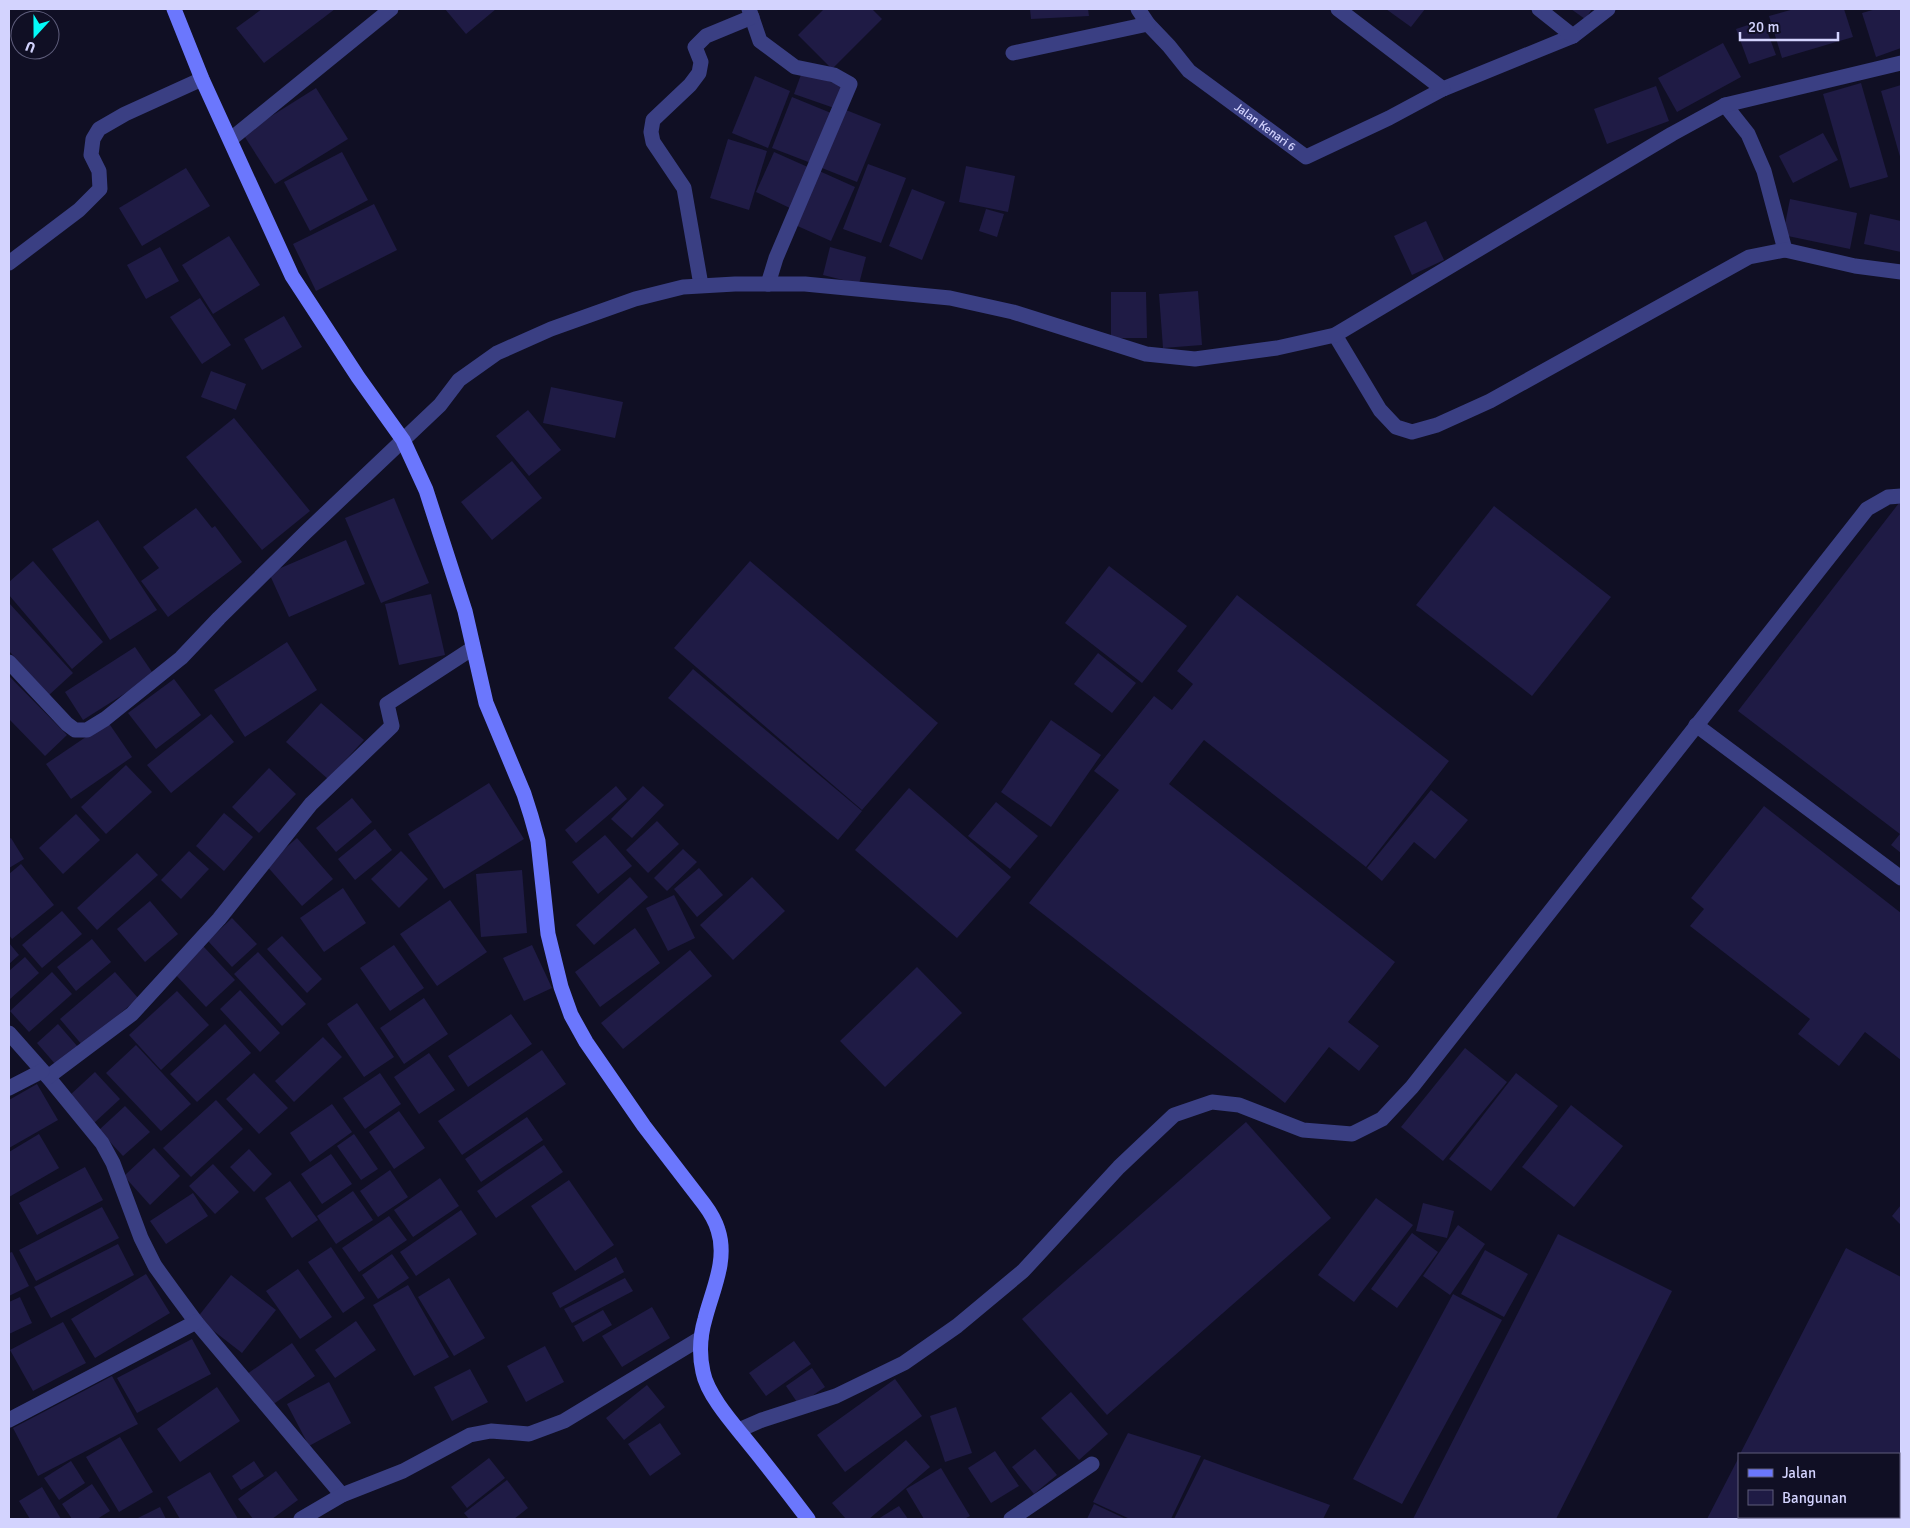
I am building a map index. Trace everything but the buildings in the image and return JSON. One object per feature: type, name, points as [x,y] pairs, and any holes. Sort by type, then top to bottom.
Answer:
[{"type":"street","points":[[174,9],[202,79],[292,276],[358,377],[403,440],[426,490],[465,610],[486,703],[524,794],[538,840],[548,934],[561,988],[571,1015],[591,1050],[644,1126],[713,1217],[719,1232],[721,1254],[718,1278],[704,1321],[701,1338],[703,1374],[711,1391],[739,1430],[808,1519]]},
{"type":"street","points":[[231,139],[391,9]]},
{"type":"street","name":"Jalan Kenari 6","points":[[1138,9],[1148,24],[1169,46],[1188,71],[1306,157],[1389,118],[1443,89]]},
{"type":"street","points":[[1338,9],[1443,89],[1573,36],[1608,9]]},
{"type":"street","points":[[1539,9],[1573,36]]},
{"type":"street","points":[[701,285],[684,188],[658,150],[651,132],[653,120],[690,85],[698,73],[701,62],[696,47],[706,36],[750,13],[760,41],[795,67],[834,76],[850,84],[776,258],[768,284]]},
{"type":"street","points":[[1013,53],[1148,24]]},
{"type":"street","points":[[9,662],[67,724],[75,730],[87,730],[105,719],[182,658],[298,539],[440,405],[459,380],[497,353],[551,329],[635,299],[683,287],[701,285],[805,284],[950,298],[1013,312],[1146,354],[1195,359],[1277,348],[1335,335],[1672,134],[1725,105],[1901,63]]},
{"type":"street","points":[[9,263],[78,210],[100,189],[99,171],[90,154],[93,140],[99,128],[202,79]]},
{"type":"street","points":[[1725,105],[1748,134],[1764,171],[1785,250]]},
{"type":"street","points":[[1335,335],[1380,410],[1396,427],[1412,432],[1437,425],[1490,401],[1749,257],[1785,250],[1855,266],[1901,272]]},
{"type":"street","points":[[739,1430],[762,1420],[836,1396],[904,1363],[957,1326],[1023,1271],[1120,1168],[1174,1115],[1212,1102],[1239,1105],[1303,1130],[1352,1134],[1382,1119],[1412,1087],[1867,509],[1888,498],[1901,496]]},
{"type":"street","points":[[9,1088],[45,1074],[132,1014],[219,919],[311,804],[392,726],[387,704],[473,648]]},
{"type":"street","points":[[1696,725],[1901,878]]},
{"type":"street","points":[[9,1034],[102,1143],[113,1163],[141,1238],[155,1266],[196,1322],[342,1495]]},
{"type":"street","points":[[9,1420],[196,1322]]},
{"type":"street","points":[[302,1519],[342,1495],[403,1471],[470,1435],[491,1431],[529,1434],[564,1421],[701,1338]]},
{"type":"street","points":[[1011,1519],[1092,1464]]}]
